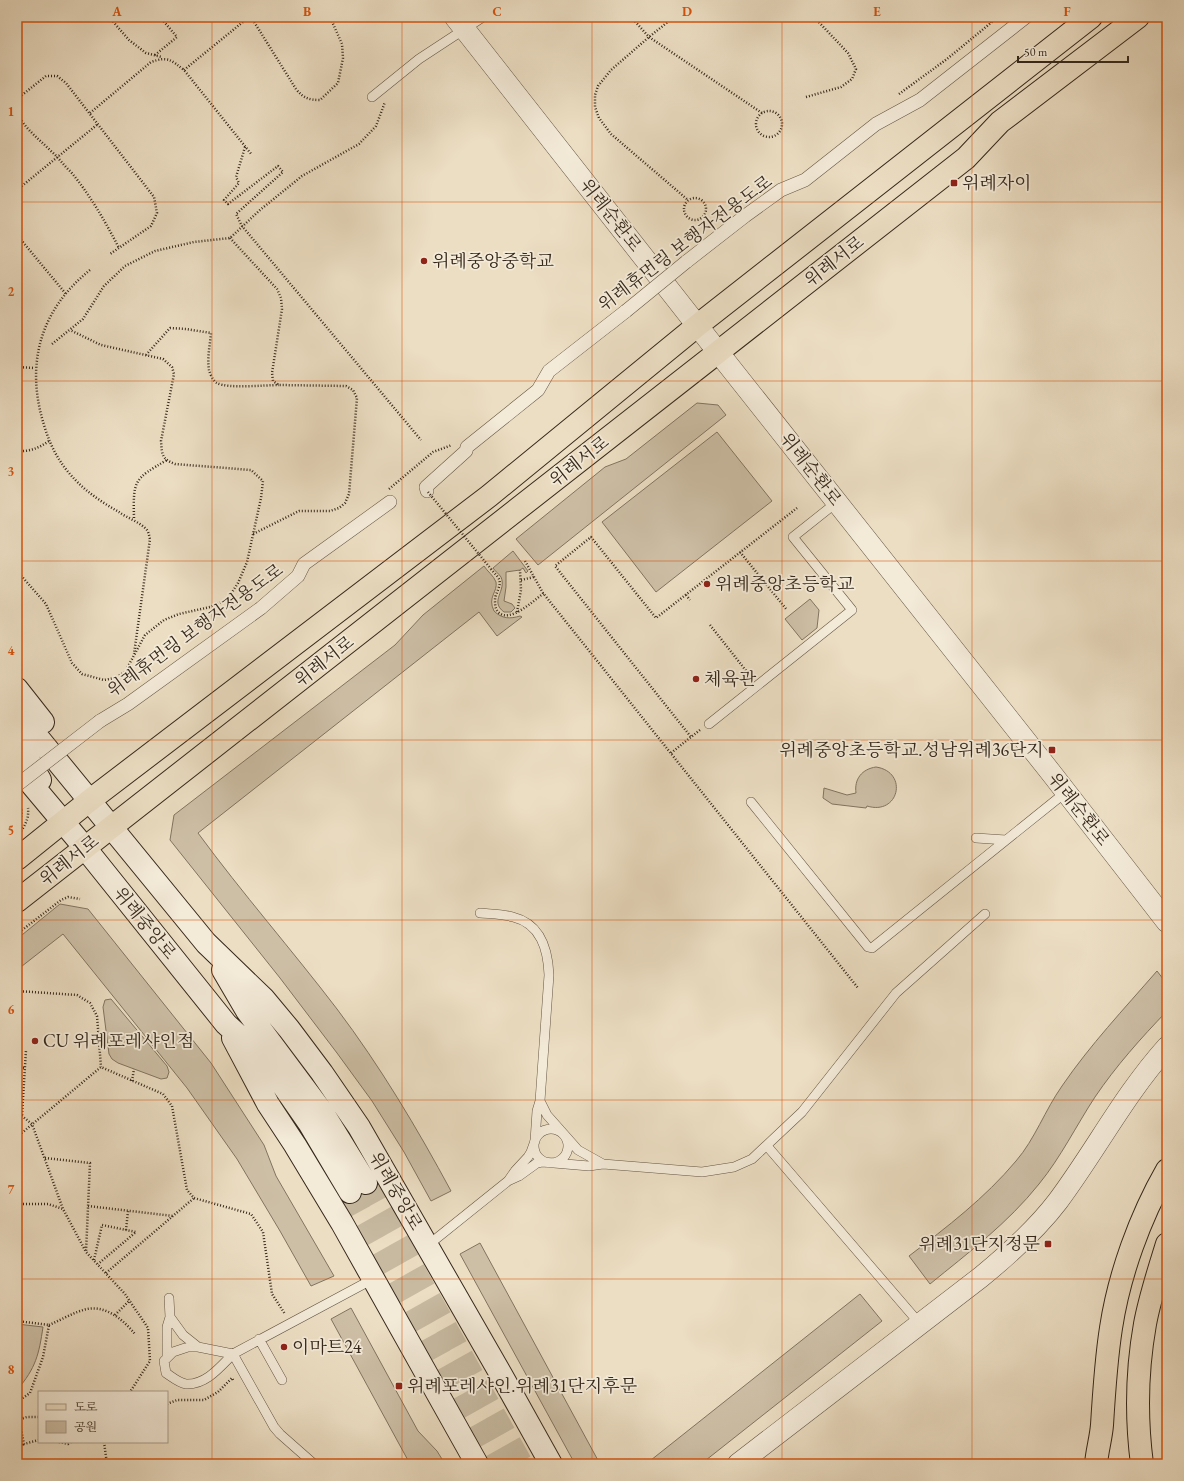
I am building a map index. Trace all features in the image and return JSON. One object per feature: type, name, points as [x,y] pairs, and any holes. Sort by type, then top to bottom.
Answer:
[{"type":"main road","name":"위례서로","points":[[17,859],[89,801],[489,496],[698,325],[1091,17]]},
{"type":"main road","name":"위례서로","points":[[17,901],[966,158],[1000,122],[1138,17]]},
{"type":"main road","name":"위례중앙로","points":[[17,689],[49,730],[89,801]]},
{"type":"main road","name":"위례중앙로","points":[[17,712],[206,943],[264,998],[290,1029],[322,1073],[359,1127],[551,1464]]},
{"type":"main road","name":"위례중앙로","points":[[17,740],[63,823]]},
{"type":"main road","name":"위례중앙로","points":[[17,767],[85,848],[226,1024],[266,1061],[309,1123],[358,1187],[324,1113],[248,1011],[206,943]]},
{"type":"main road","name":"위례중앙로","points":[[226,1024],[268,1104],[296,1145],[331,1204],[477,1464]]},
{"type":"main road","points":[[1096,1464],[1110,1335],[1120,1284],[1141,1225],[1167,1170]]},
{"type":"main road","points":[[1133,1464],[1134,1429],[1145,1324],[1167,1244]]},
{"type":"main road","points":[[1138,1402],[1142,1464]]},
{"type":"main road","points":[[1101,1427],[1102,1464]]},
{"type":"street","name":"위례휴먼링 보행자전용도로","points":[[428,492],[426,487],[466,451],[467,447],[538,390],[549,371],[686,262],[781,190],[805,180],[876,124],[920,100],[1026,17]]},
{"type":"street","name":"위례순환로","points":[[460,23],[1167,922]]},
{"type":"street","name":"위례휴먼링 보행자전용도로","points":[[17,785],[100,720],[128,704],[261,608],[298,576],[304,564],[390,502]]},
{"type":"street","points":[[738,1464],[1002,1260],[1041,1222],[1078,1173],[1128,1096],[1167,1048]]},
{"type":"lane","points":[[372,97],[460,23],[482,17]]},
{"type":"lane","points":[[708,724],[852,610],[793,537],[837,502]]},
{"type":"lane","points":[[751,802],[868,947],[872,948],[1066,792]]},
{"type":"lane","points":[[976,838],[1006,840]]},
{"type":"lane","points":[[480,913],[512,916],[522,920],[537,932],[544,944],[548,956],[549,975],[540,1101],[536,1111],[534,1147],[538,1157],[543,1160],[553,1162],[588,1166],[603,1164],[702,1172],[714,1171],[743,1164],[752,1159],[767,1146],[802,1112],[896,993],[985,914]]},
{"type":"lane","points":[[540,1101],[547,1115],[578,1150],[603,1164]]},
{"type":"lane","points":[[427,1246],[508,1181],[519,1176],[537,1163],[553,1162],[563,1157],[568,1148],[565,1137],[562,1133],[552,1129],[541,1132],[528,1157],[508,1181]]},
{"type":"lane","points":[[767,1146],[920,1324]]},
{"type":"lane","points":[[314,1464],[274,1427],[233,1354],[198,1347],[188,1347],[173,1352],[164,1361],[166,1373],[177,1381],[186,1384],[199,1382],[213,1375],[233,1354],[374,1280]]},
{"type":"lane","points":[[167,1358],[167,1327],[170,1317],[169,1298]]},
{"type":"lane","points":[[170,1317],[183,1335],[198,1347]]},
{"type":"lane","points":[[259,1339],[282,1380]]},
{"type":"path","points":[[109,17],[130,40],[146,53],[171,60],[184,70],[252,155]]},
{"type":"path","points":[[155,55],[177,37],[160,17]]},
{"type":"path","points":[[184,70],[250,17],[301,95],[311,100],[320,100],[338,83],[343,58],[342,44],[330,17]]},
{"type":"path","points":[[631,17],[648,37],[762,113],[770,111],[778,115],[781,126],[780,130],[774,136],[766,137],[761,135],[756,128],[756,119],[762,113]]},
{"type":"path","points":[[674,17],[648,37],[611,70],[598,86],[594,95],[595,107],[599,118],[611,134],[688,200]]},
{"type":"path","points":[[806,97],[841,87],[852,79],[856,69],[848,53],[814,17]]},
{"type":"path","points":[[987,17],[991,22]]},
{"type":"path","points":[[90,113],[151,62],[163,58]]},
{"type":"path","points":[[17,99],[46,76],[57,76],[66,83],[154,197],[157,213],[151,226],[110,254]]},
{"type":"path","points":[[52,344],[83,319],[104,286],[124,266],[155,251],[194,242],[230,238],[260,210],[302,176],[360,144],[376,126],[392,81]]},
{"type":"path","points":[[17,113],[21,121],[32,134],[57,157],[72,174],[103,216],[119,248]]},
{"type":"path","points":[[17,190],[98,124]]},
{"type":"path","points":[[245,147],[236,177],[239,183],[224,200],[228,204],[278,166],[283,172],[236,214],[242,226],[421,440]]},
{"type":"path","points":[[695,197],[704,202],[706,205],[706,213],[701,218],[694,220],[686,217],[683,210],[685,202],[688,200],[695,197]]},
{"type":"path","points":[[17,235],[66,294]]},
{"type":"path","points":[[230,238],[277,289],[281,298],[282,309],[272,373],[274,381],[280,385]]},
{"type":"path","points":[[90,270],[66,294],[55,308],[41,338],[35,368],[36,394],[49,441],[61,463],[86,490],[147,531],[150,539],[133,656]]},
{"type":"path","points":[[145,355],[170,328],[211,333],[208,360],[209,371],[216,383],[231,386],[346,386],[353,390],[357,398],[349,494],[345,503],[339,508],[330,511],[299,511],[253,534]]},
{"type":"path","points":[[17,571],[46,604],[72,663],[82,674],[104,680],[115,678],[125,672],[145,635],[164,620],[179,614],[210,607],[227,600],[238,583],[247,562],[261,498],[263,481],[251,470],[175,464],[167,460],[162,452],[162,442],[174,374],[172,367],[163,359],[101,345],[70,330]]},
{"type":"path","points":[[17,367],[35,368]]},
{"type":"path","points":[[17,451],[22,452],[39,448],[49,441]]},
{"type":"path","points":[[134,518],[134,493],[137,482],[145,473],[167,460]]},
{"type":"path","points":[[428,492],[499,579],[498,590],[495,598],[495,606],[497,611],[506,616],[517,613],[544,593]]},
{"type":"path","points":[[691,738],[555,566],[591,537],[656,618],[797,508]]},
{"type":"path","points":[[740,552],[787,610]]},
{"type":"path","points":[[525,561],[544,593],[858,988]]},
{"type":"path","points":[[517,613],[520,602],[520,570]]},
{"type":"path","points":[[756,591],[758,573]]},
{"type":"path","points":[[521,580],[534,577]]},
{"type":"path","points":[[686,595],[690,600]]},
{"type":"path","points":[[710,625],[757,685]]},
{"type":"path","points":[[671,753],[708,724]]},
{"type":"path","points":[[17,802],[22,811],[20,825]]},
{"type":"path","points":[[17,834],[21,831],[25,824],[28,814]]},
{"type":"path","points":[[17,934],[60,900],[68,897],[80,899]]},
{"type":"path","points":[[17,992],[77,995],[84,998],[94,1009],[97,1016],[101,1067]]},
{"type":"path","points":[[98,1033],[107,1034]]},
{"type":"path","points":[[22,1116],[26,1050]]},
{"type":"path","points":[[17,1067],[25,1068]]},
{"type":"path","points":[[101,1067],[163,1094],[172,1106],[187,1190],[194,1198],[251,1214],[262,1232],[272,1294],[290,1323]]},
{"type":"path","points":[[17,1137],[101,1067]]},
{"type":"path","points":[[132,1081],[134,1069]]},
{"type":"path","points":[[17,1112],[32,1124],[63,1209],[86,1252],[130,1300],[148,1328],[150,1361],[131,1391]]},
{"type":"path","points":[[45,1158],[90,1162],[86,1252]]},
{"type":"path","points":[[106,1273],[194,1198]]},
{"type":"path","points":[[17,1204],[48,1204],[63,1209]]},
{"type":"path","points":[[88,1206],[173,1216]]},
{"type":"path","points":[[126,1230],[128,1211]]},
{"type":"path","points":[[94,1260],[102,1225],[136,1232],[98,1264]]},
{"type":"path","points":[[114,1315],[130,1300]]},
{"type":"path","points":[[17,1320],[49,1325],[88,1309],[101,1309],[114,1315],[127,1324],[136,1334]]},
{"type":"path","points":[[17,1402],[30,1393],[43,1356],[49,1325]]},
{"type":"path","points":[[168,1404],[177,1400],[204,1400],[218,1392],[232,1378],[236,1384]]},
{"type":"path","points":[[24,1444],[18,1420],[27,1417],[38,1417]]},
{"type":"path","points":[[17,1448],[24,1444],[38,1440]]},
{"type":"path","points":[[104,1443],[108,1464]]},
{"type":"green space","points":[[697,403],[718,405],[726,415],[538,565],[516,539],[605,467],[626,459]]},
{"type":"green space","points":[[717,432],[772,501],[656,592],[602,522]]},
{"type":"green space","points":[[513,551],[528,571],[526,573],[523,568],[520,570],[506,572],[504,601],[512,604],[515,608],[511,612],[504,612],[498,604],[502,587],[501,577],[493,568]]},
{"type":"green space","points":[[484,566],[496,582],[496,589],[492,598],[492,606],[494,611],[500,616],[506,618],[522,617],[497,636],[479,612],[198,833],[232,878],[337,1009],[383,1075],[425,1144],[451,1191],[431,1201],[404,1152],[372,1101],[280,978],[170,840],[174,815],[395,645],[423,615]]},
{"type":"green space","points":[[810,599],[819,610],[817,628],[802,640],[785,619]]},
{"type":"green space","points":[[876,767],[886,771],[893,777],[896,784],[896,792],[893,799],[887,805],[878,807],[867,806],[866,808],[832,804],[823,798],[824,788],[847,795],[856,793],[856,783],[863,772]]},
{"type":"green space","points":[[60,904],[88,909],[211,1063],[264,1145],[276,1176],[334,1276],[311,1286],[237,1159],[187,1088],[63,934],[17,970],[17,939]]},
{"type":"green space","points":[[1157,971],[1167,984],[1167,1011],[1111,1074],[1047,1174],[1027,1198],[1001,1225],[930,1284],[909,1256],[979,1200],[1004,1175],[1023,1152],[1056,1095],[1084,1056]]},
{"type":"green space","points":[[111,999],[167,1066],[169,1072],[167,1078],[161,1079],[118,1063],[112,1059],[109,1054],[103,1007],[105,1000]]},
{"type":"green space","points":[[480,1243],[600,1464],[575,1464],[460,1254]]},
{"type":"green space","points":[[860,1294],[882,1321],[701,1464],[646,1464]]},
{"type":"green space","points":[[351,1308],[418,1431],[437,1451],[445,1464],[410,1464],[331,1319]]},
{"type":"green space","points":[[17,1324],[43,1327],[40,1345],[33,1368],[17,1390]]},
{"type":"tunnel","points":[[366,1183],[522,1464]]},
{"type":"tunnel","points":[[350,1192],[501,1464]]},
{"type":"place","name":"위례자이","points":[[954,183]]},
{"type":"place","name":"위례중앙중학교","points":[[424,261]]},
{"type":"place","name":"위례중앙초등학교","points":[[707,584]]},
{"type":"place","name":"체육관","points":[[696,679]]},
{"type":"place","name":"위례중앙초등학교.성남위례36단지","points":[[1052,750]]},
{"type":"place","name":"CU 위례포레샤인점","points":[[35,1041]]},
{"type":"place","name":"위례31단지정문","points":[[1048,1244]]},
{"type":"place","name":"이마트24","points":[[284,1347]]},
{"type":"place","name":"위례포레샤인.위례31단지후문","points":[[399,1386]]}]
